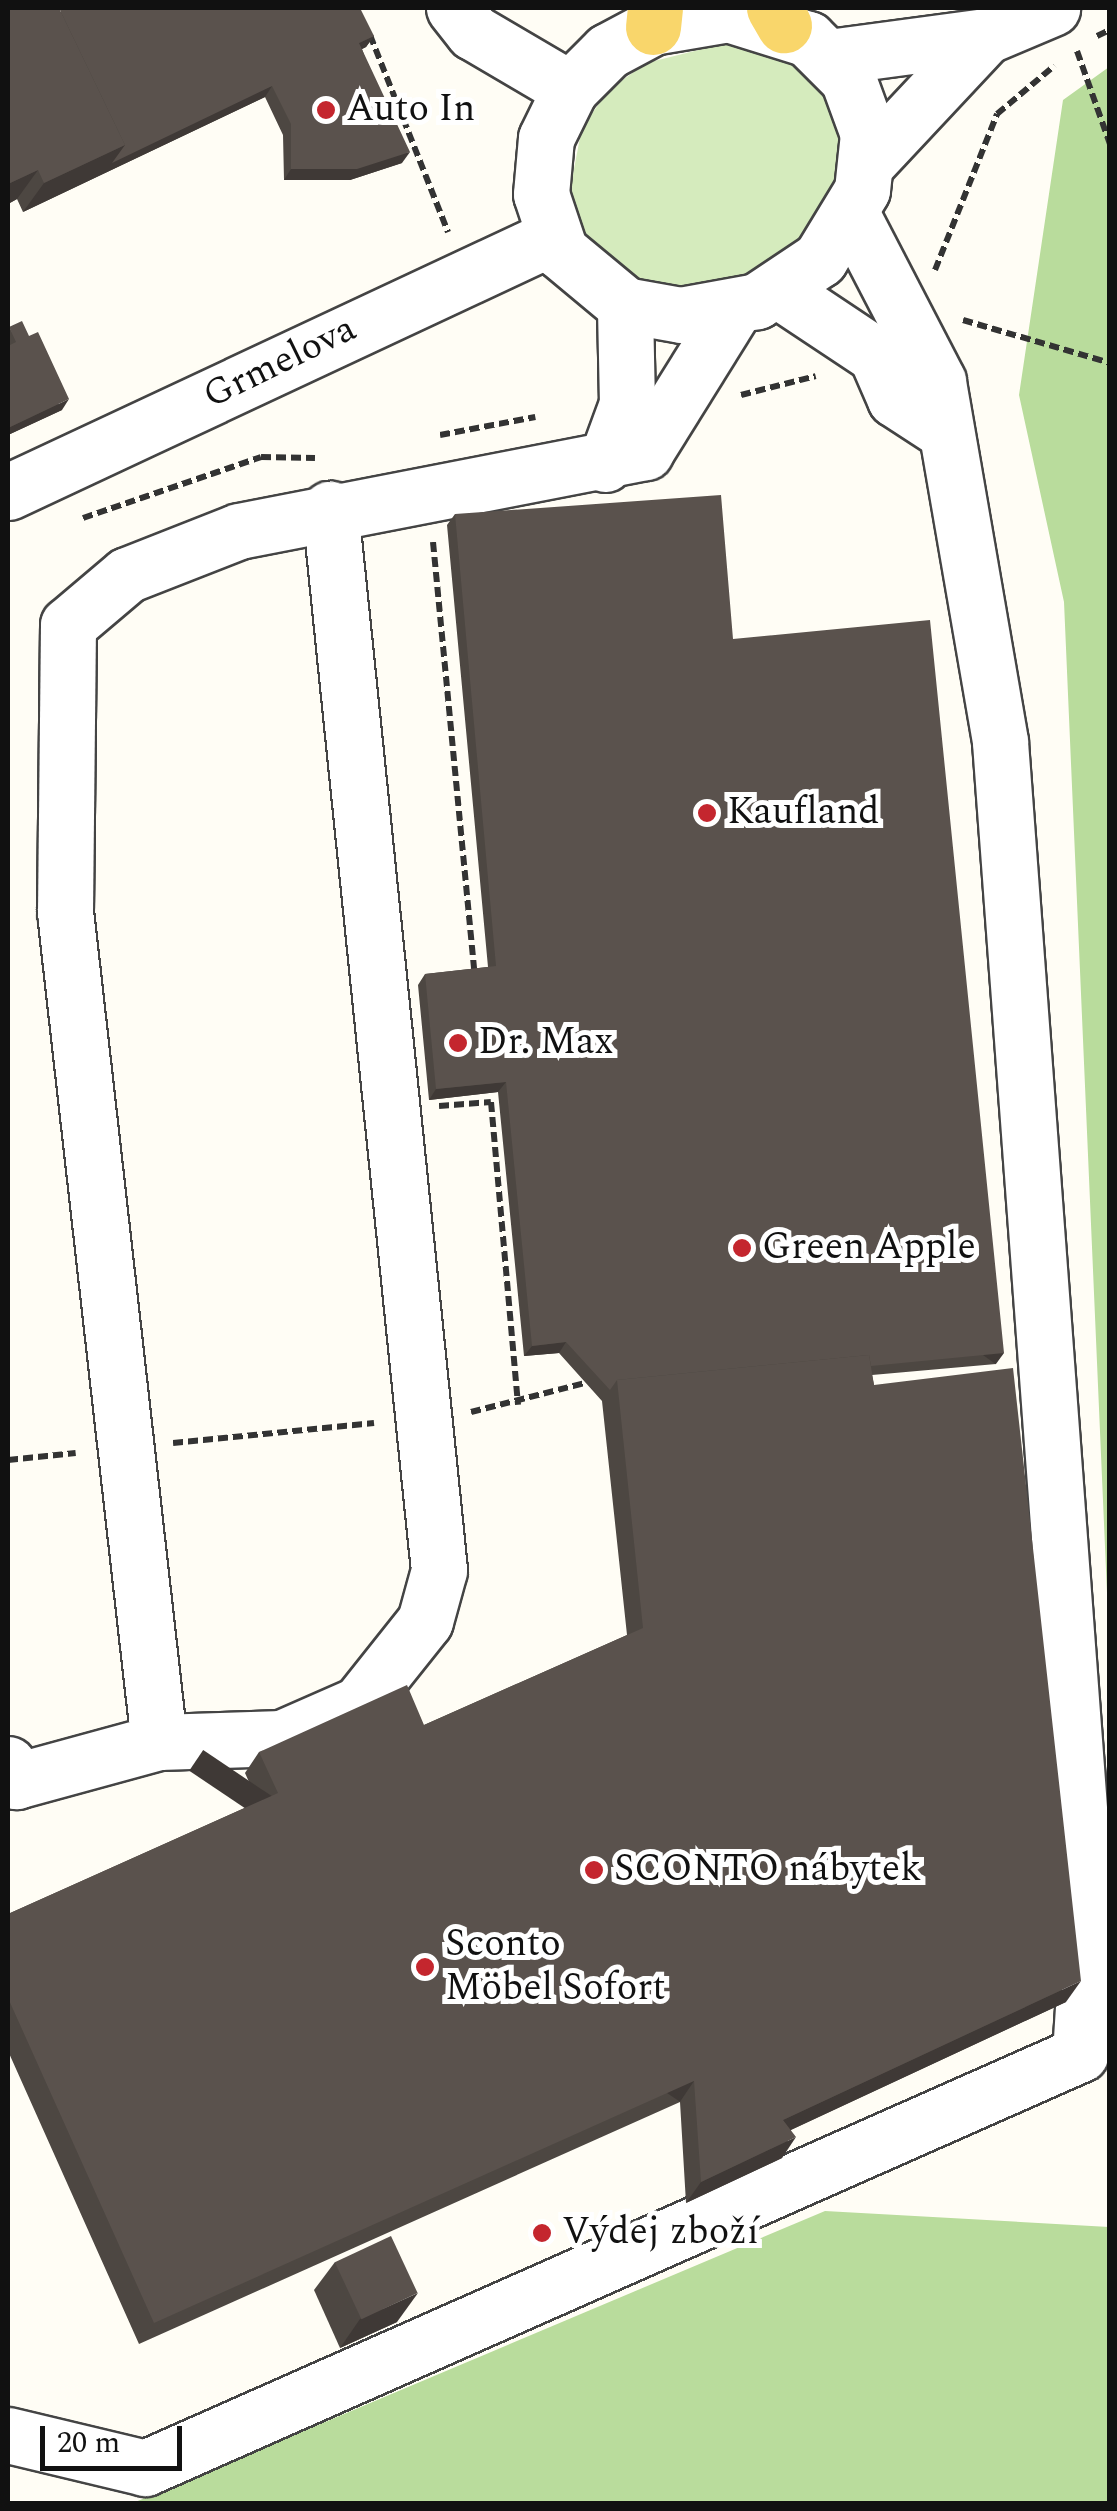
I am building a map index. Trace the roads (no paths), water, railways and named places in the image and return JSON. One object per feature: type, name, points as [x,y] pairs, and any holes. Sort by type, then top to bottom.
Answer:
[{"type":"street","points":[[454,8],[474,32],[570,89]]},
{"type":"street","points":[[159,1742],[64,912],[68,625],[126,575],[330,510],[605,464],[645,452],[756,300],[820,259],[852,215],[867,163],[861,105],[830,57],[779,16],[654,18],[608,52],[570,89],[542,165],[553,237],[578,274],[625,305],[680,315],[756,300],[876,356],[896,399],[942,428]]},
{"type":"street","points":[[830,57],[1064,28]]},
{"type":"street","points":[[867,163],[986,36]]},
{"type":"street","points":[[8,2435],[146,2468],[1080,2054],[1088,1929],[1000,741],[942,428],[938,381],[852,215]]},
{"type":"street","name":"Grmelova","points":[[8,492],[553,237]]},
{"type":"street","points":[[605,464],[627,404],[625,305]]},
{"type":"street","points":[[10,1781],[159,1742],[282,1738],[359,1704],[426,1621],[438,1570],[330,510]]},
{"type":"place","name":"Auto In","points":[[326,110]]},
{"type":"place","name":"Kaufland","points":[[707,813]]},
{"type":"place","name":"Dr. Max","points":[[458,1043]]},
{"type":"place","name":"Green Apple","points":[[742,1248]]},
{"type":"place","name":"SCONTO nábytek","points":[[594,1870]]},
{"type":"place","name":"Sconto Möbel Sofort","points":[[425,1967]]},
{"type":"place","name":"Výdej zboží","points":[[542,2233]]}]
